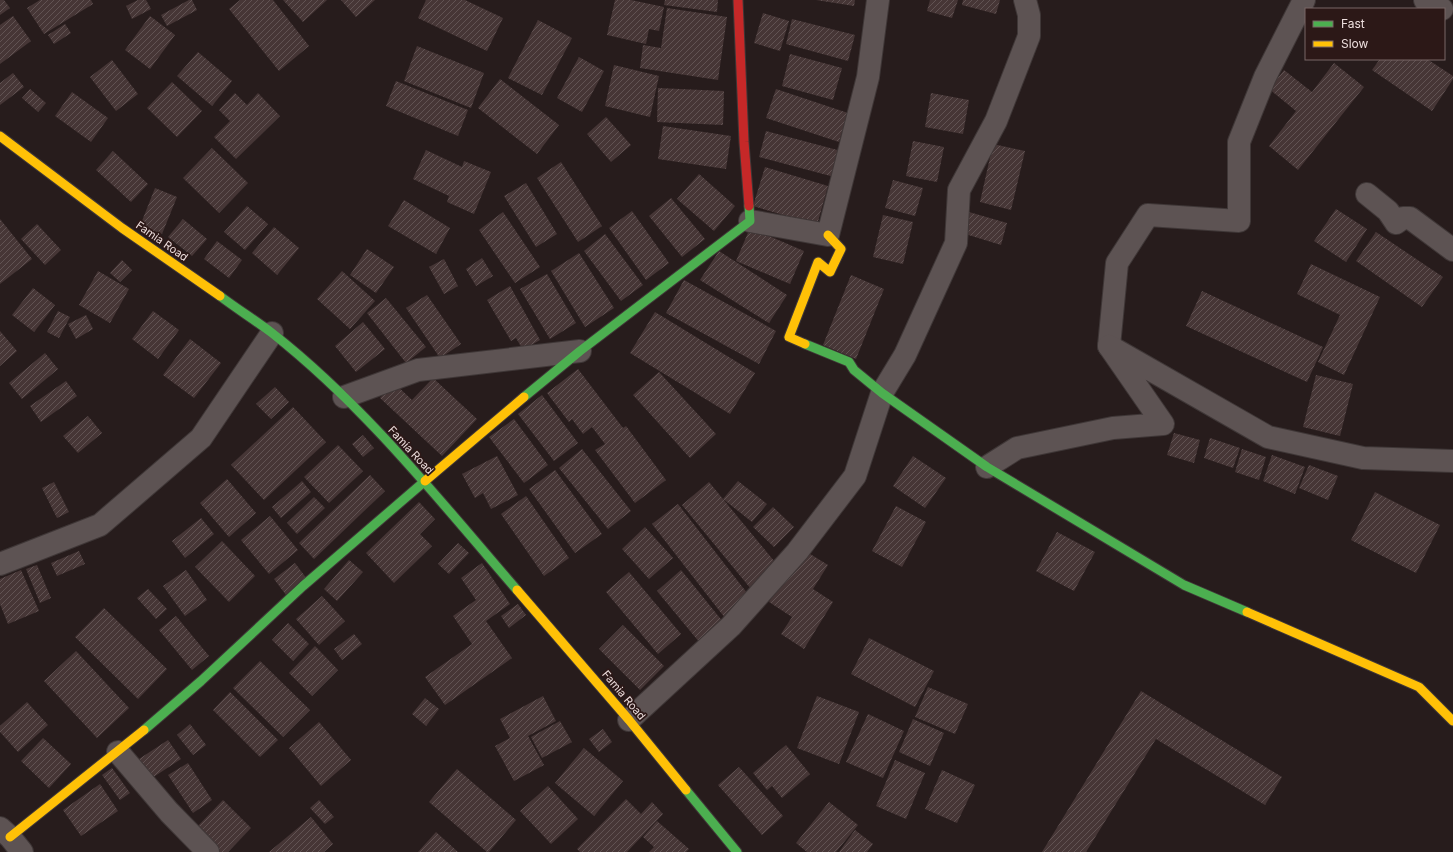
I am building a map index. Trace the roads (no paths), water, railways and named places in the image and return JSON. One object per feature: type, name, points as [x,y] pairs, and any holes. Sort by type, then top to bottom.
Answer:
[{"type":"street","points":[[738,0],[744,142],[750,221]]},
{"type":"street","points":[[828,235],[868,77],[878,0]]},
{"type":"street","points":[[629,720],[732,626],[796,552],[855,476],[882,393],[905,355],[956,243],[959,190],[996,121],[1029,36],[1030,14],[1025,0]]},
{"type":"street","points":[[987,467],[1017,448],[1113,428],[1163,424],[1109,346],[1117,263],[1148,215],[1239,221],[1239,142],[1265,77],[1304,0]]},
{"type":"street","points":[[1425,0],[1439,8]]},
{"type":"street","name":"Famia Road","points":[[0,136],[122,228],[272,333],[344,397],[423,481],[629,720],[734,851]]},
{"type":"street","points":[[1368,194],[1388,211],[1396,223],[1403,218],[1410,218],[1453,250]]},
{"type":"street","points":[[11,839],[118,752],[201,681],[303,586],[423,481],[580,351],[750,221],[828,235],[841,249],[830,272],[818,262],[789,337],[849,362],[854,370],[882,393],[987,467],[1184,585],[1419,687],[1453,721]]},
{"type":"street","points":[[0,564],[100,525],[201,438],[272,333]]},
{"type":"street","points":[[1109,346],[1268,437],[1363,458],[1453,461]]},
{"type":"street","points":[[344,397],[418,370],[580,351]]},
{"type":"street","points":[[118,752],[169,812],[208,852]]}]
